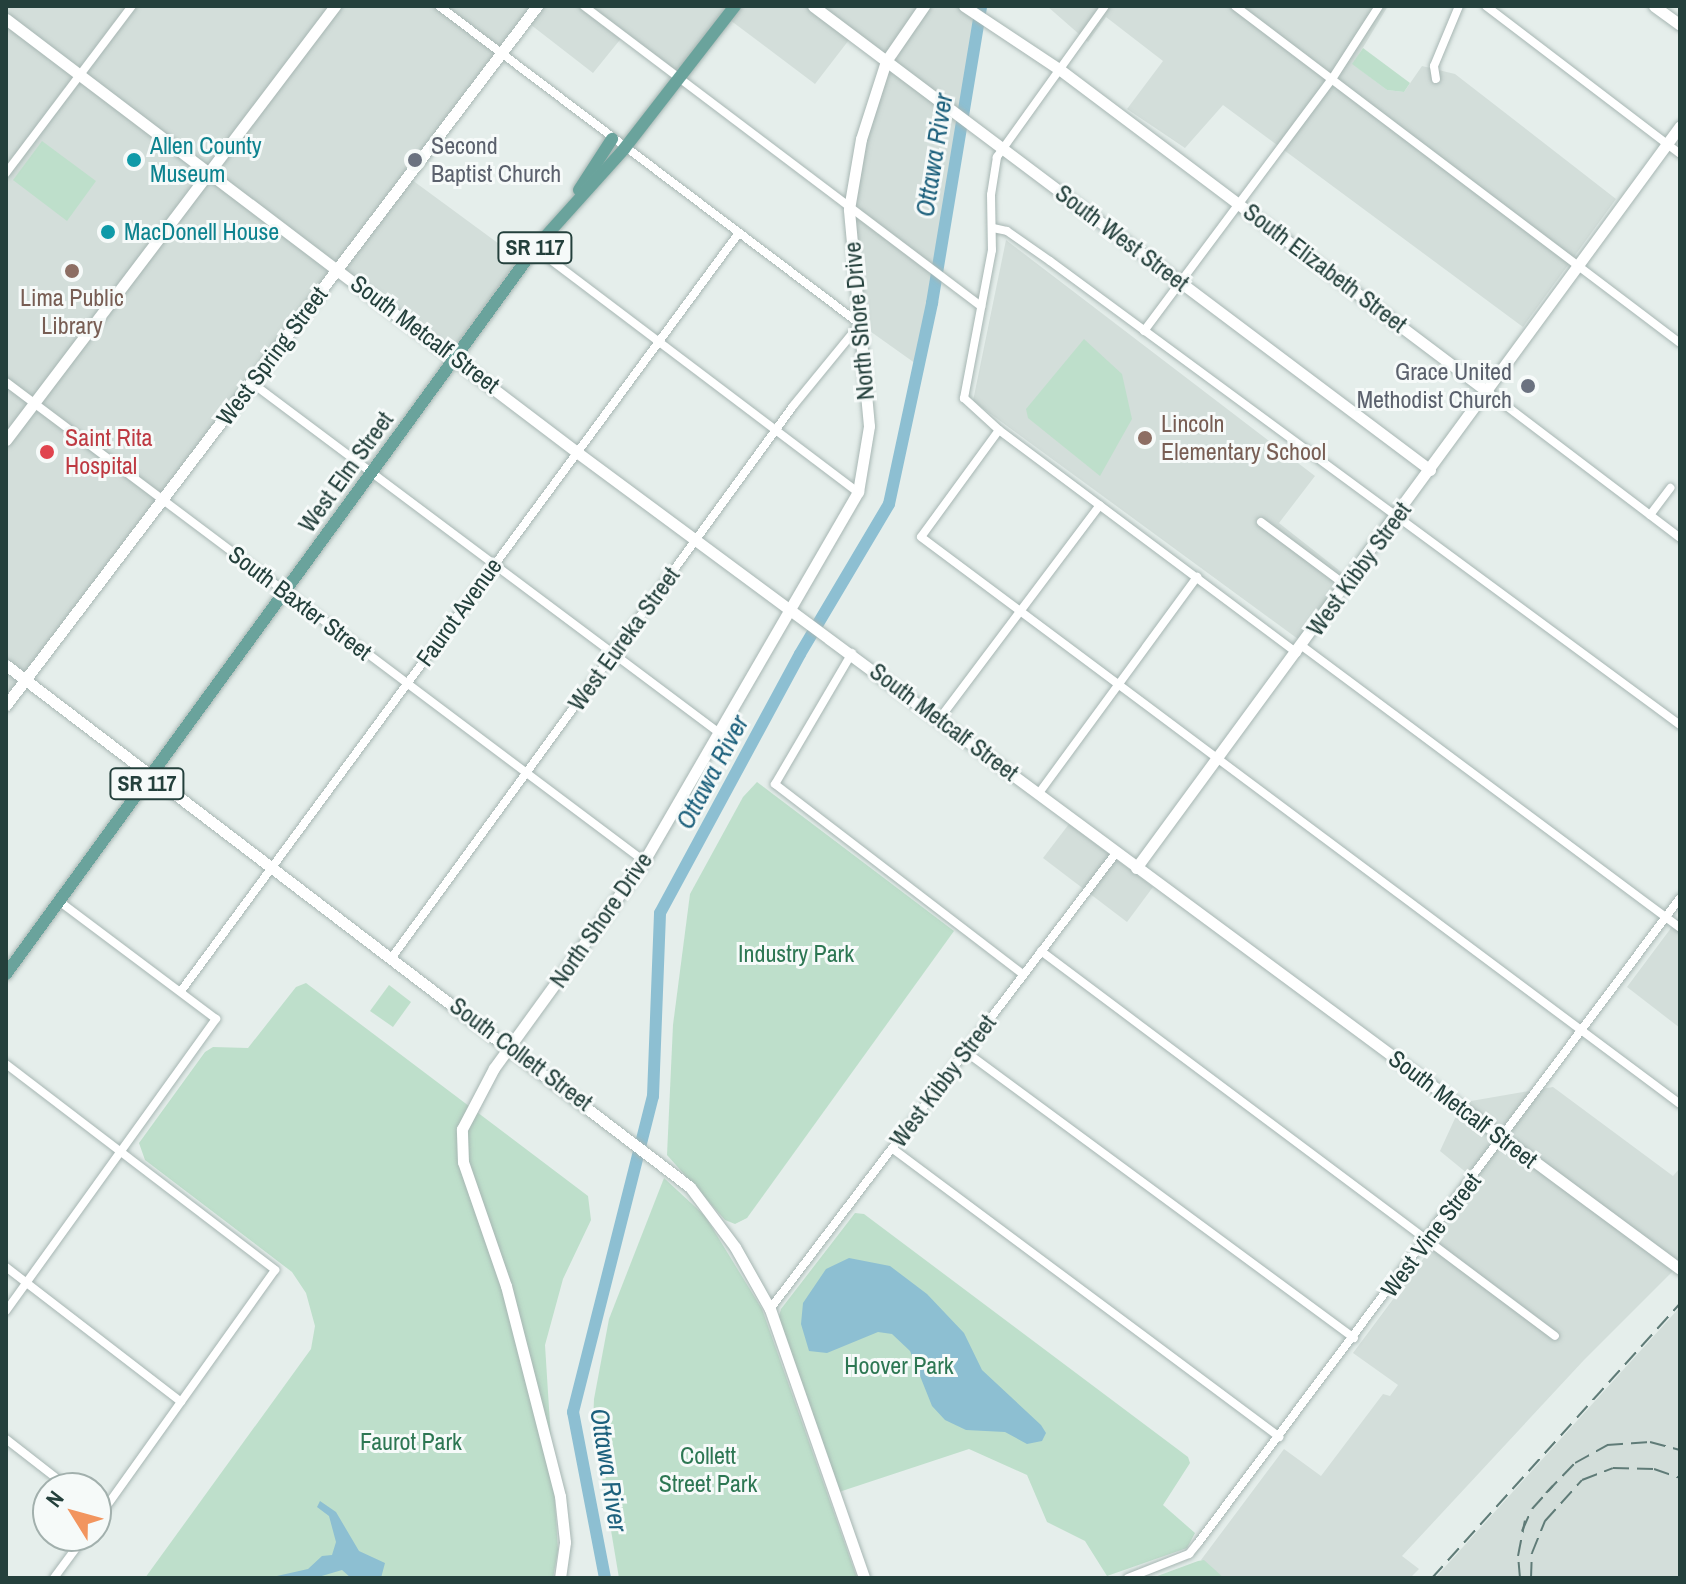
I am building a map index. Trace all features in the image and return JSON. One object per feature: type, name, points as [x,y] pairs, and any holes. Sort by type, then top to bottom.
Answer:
[{"type":"main road","name":"West Elm Street","points":[[6,974],[535,248],[624,149],[735,6]]},
{"type":"main road","points":[[573,204],[612,139]]},
{"type":"street","points":[[6,173],[132,6]]},
{"type":"street","points":[[6,440],[335,6]]},
{"type":"street","points":[[439,6],[624,149],[860,324]]},
{"type":"street","name":"West Spring Street","points":[[6,705],[537,6]]},
{"type":"street","points":[[584,6],[981,306]]},
{"type":"street","name":"South West Street","points":[[813,6],[1430,470]]},
{"type":"street","name":"North Shore Drive","points":[[560,1578],[565,1531],[560,1496],[509,1297],[461,1152],[470,1108],[644,861],[858,492],[869,426],[849,209],[861,139],[886,61],[924,6]]},
{"type":"street","name":"South Elizabeth Street","points":[[964,6],[1059,69],[1680,538]]},
{"type":"street","points":[[1105,6],[1000,147],[992,180],[993,228],[964,398],[999,430],[1197,577],[1680,928]]},
{"type":"street","points":[[1235,6],[1680,343]]},
{"type":"street","points":[[1144,331],[1332,79],[1379,6]]},
{"type":"street","points":[[1436,79],[1434,66],[1459,6]]},
{"type":"street","points":[[1486,6],[1680,154]]},
{"type":"street","points":[[1654,6],[1680,25]]},
{"type":"street","name":"South Metcalf Street","points":[[6,19],[458,357],[578,453],[940,718],[1136,868],[1680,1269]]},
{"type":"street","name":"West Kibby Street","points":[[1136,868],[1347,586],[1576,265],[1680,126]]},
{"type":"street","points":[[993,228],[1024,242],[1398,514],[1680,725]]},
{"type":"street","name":"Faurot Avenue","points":[[181,991],[738,234]]},
{"type":"street","points":[[535,248],[858,492]]},
{"type":"street","name":"West Eureka Street","points":[[393,956],[776,429],[860,324]]},
{"type":"street","name":"South Baxter Street","points":[[6,382],[644,861]]},
{"type":"street","points":[[252,383],[718,732]]},
{"type":"street","points":[[999,430],[921,537],[1680,1104]]},
{"type":"street","points":[[1650,515],[1670,488]]},
{"type":"street","points":[[940,718],[1100,505]]},
{"type":"street","points":[[1261,522],[1347,586]]},
{"type":"street","points":[[1039,793],[1197,577]]},
{"type":"street","points":[[852,653],[775,784],[1023,974]]},
{"type":"street","name":"South Collett Street","points":[[6,665],[154,774],[674,1173],[723,1229],[770,1309],[864,1578]]},
{"type":"street","name":"West Kibby Street","points":[[770,1309],[1116,853]]},
{"type":"street","name":"West Vine Street","points":[[1128,1578],[1193,1550],[1503,1139],[1680,898]]},
{"type":"street","points":[[6,1311],[216,1019],[60,902]]},
{"type":"street","points":[[1041,951],[1429,1238],[1555,1336]]},
{"type":"street","points":[[966,1052],[1354,1338]]},
{"type":"street","points":[[6,1064],[273,1266],[275,1274],[112,1495]]},
{"type":"street","points":[[893,1149],[1279,1437]]},
{"type":"street","points":[[6,1267],[181,1402]]},
{"type":"street","points":[[6,1439],[48,1472]]},
{"type":"street","points":[[54,1578],[73,1552]]},
{"type":"shaded area","points":[[6,6],[981,6],[919,366],[860,324],[849,209],[885,60],[852,36],[815,84],[726,17],[679,78],[623,36],[593,73],[526,21],[408,177],[525,263],[458,357],[339,268],[6,705]]},
{"type":"shaded area","points":[[1047,6],[1388,6],[1353,64],[1387,90],[1404,92],[1422,66],[1455,74],[1616,199],[1523,327],[1223,105],[1185,148],[1127,109],[1163,61],[1106,17],[1088,42]]},
{"type":"shaded area","name":"Lincoln Elementary School","points":[[1006,240],[1315,476],[1279,523],[1345,575],[1298,639],[973,401]]},
{"type":"shaded area","points":[[1069,824],[1153,887],[1127,922],[1043,858]]},
{"type":"shaded area","points":[[1680,916],[1680,1028],[1627,987]]},
{"type":"shaded area","points":[[1553,1087],[1673,1176],[1680,1168],[1680,1264],[1584,1360],[1402,1556],[1419,1569],[1410,1578],[1224,1578],[1201,1560],[1284,1449],[1321,1476],[1383,1394],[1390,1396],[1398,1385],[1353,1353],[1432,1247],[1420,1238],[1468,1174],[1440,1151],[1457,1114],[1471,1101]]},
{"type":"shaded area","points":[[1680,1307],[1680,1578],[1435,1578]]},
{"type":"green space","points":[[1363,48],[1410,83],[1404,92],[1387,90],[1352,64]]},
{"type":"green space","points":[[42,141],[96,181],[67,221],[13,180]]},
{"type":"green space","points":[[1084,339],[1122,374],[1132,419],[1100,476],[1028,418],[1026,409]]},
{"type":"green space","name":"Industry Park","points":[[757,782],[954,931],[747,1218],[735,1224],[725,1220],[667,1155],[673,1025],[690,894],[743,797]]},
{"type":"green space","name":"Faurot Park","points":[[306,983],[588,1196],[591,1220],[563,1279],[545,1345],[558,1550],[553,1578],[145,1578],[311,1349],[315,1326],[306,1293],[292,1272],[145,1160],[139,1143],[205,1052],[213,1047],[248,1048],[296,987]]},
{"type":"green space","points":[[389,985],[411,1002],[393,1027],[370,1011]]},
{"type":"green space","name":"Collett Street Park","points":[[664,1178],[705,1216],[762,1309],[857,1578],[619,1578],[593,1423],[594,1399],[609,1319]]},
{"type":"green space","name":"Hoover Park","points":[[855,1213],[864,1214],[1188,1457],[1190,1463],[1163,1505],[1195,1533],[1187,1548],[1107,1576],[1085,1541],[1047,1522],[1027,1475],[969,1449],[839,1492],[778,1320],[781,1309]]},
{"type":"green space","points":[[1204,1560],[1224,1578],[1152,1578],[1198,1561]]},
{"type":"water","points":[[849,1258],[890,1266],[927,1294],[964,1333],[982,1370],[1041,1425],[1046,1433],[1042,1441],[1027,1444],[1005,1432],[966,1430],[945,1420],[932,1406],[910,1351],[892,1334],[878,1332],[827,1353],[809,1351],[801,1324],[803,1303],[826,1269]]},
{"type":"water","points":[[320,1501],[336,1512],[359,1551],[385,1563],[381,1578],[351,1578],[342,1570],[315,1578],[268,1578],[308,1569],[322,1556],[332,1555],[336,1542],[329,1516],[317,1507]]},
{"type":"waterway","name":"Ottawa River","points":[[605,1578],[573,1412],[653,1096],[660,913],[800,654],[889,504],[932,303],[981,6]]},
{"type":"railway","points":[[1432,1578],[1680,1304]]},
{"type":"railway","points":[[1546,1493],[1575,1463],[1607,1445],[1650,1442],[1680,1450]]},
{"type":"railway","points":[[1531,1578],[1532,1553],[1545,1521],[1582,1480],[1613,1468],[1654,1469],[1680,1478]]},
{"type":"railway","points":[[1522,1531],[1532,1509],[1553,1486]]},
{"type":"railway","points":[[1520,1578],[1518,1556],[1525,1521]]},
{"type":"place","name":"Allen County Museum","points":[[134,160]]},
{"type":"place","name":"Second Baptist Church","points":[[415,160]]},
{"type":"place","name":"MacDonell House","points":[[108,232]]},
{"type":"place","name":"Lima Public Library","points":[[72,271]]},
{"type":"place","name":"Grace United Methodist Church","points":[[1528,386]]},
{"type":"place","name":"Lincoln Elementary School","points":[[1145,438]]},
{"type":"place","name":"Saint Rita Hospital","points":[[47,452]]}]
